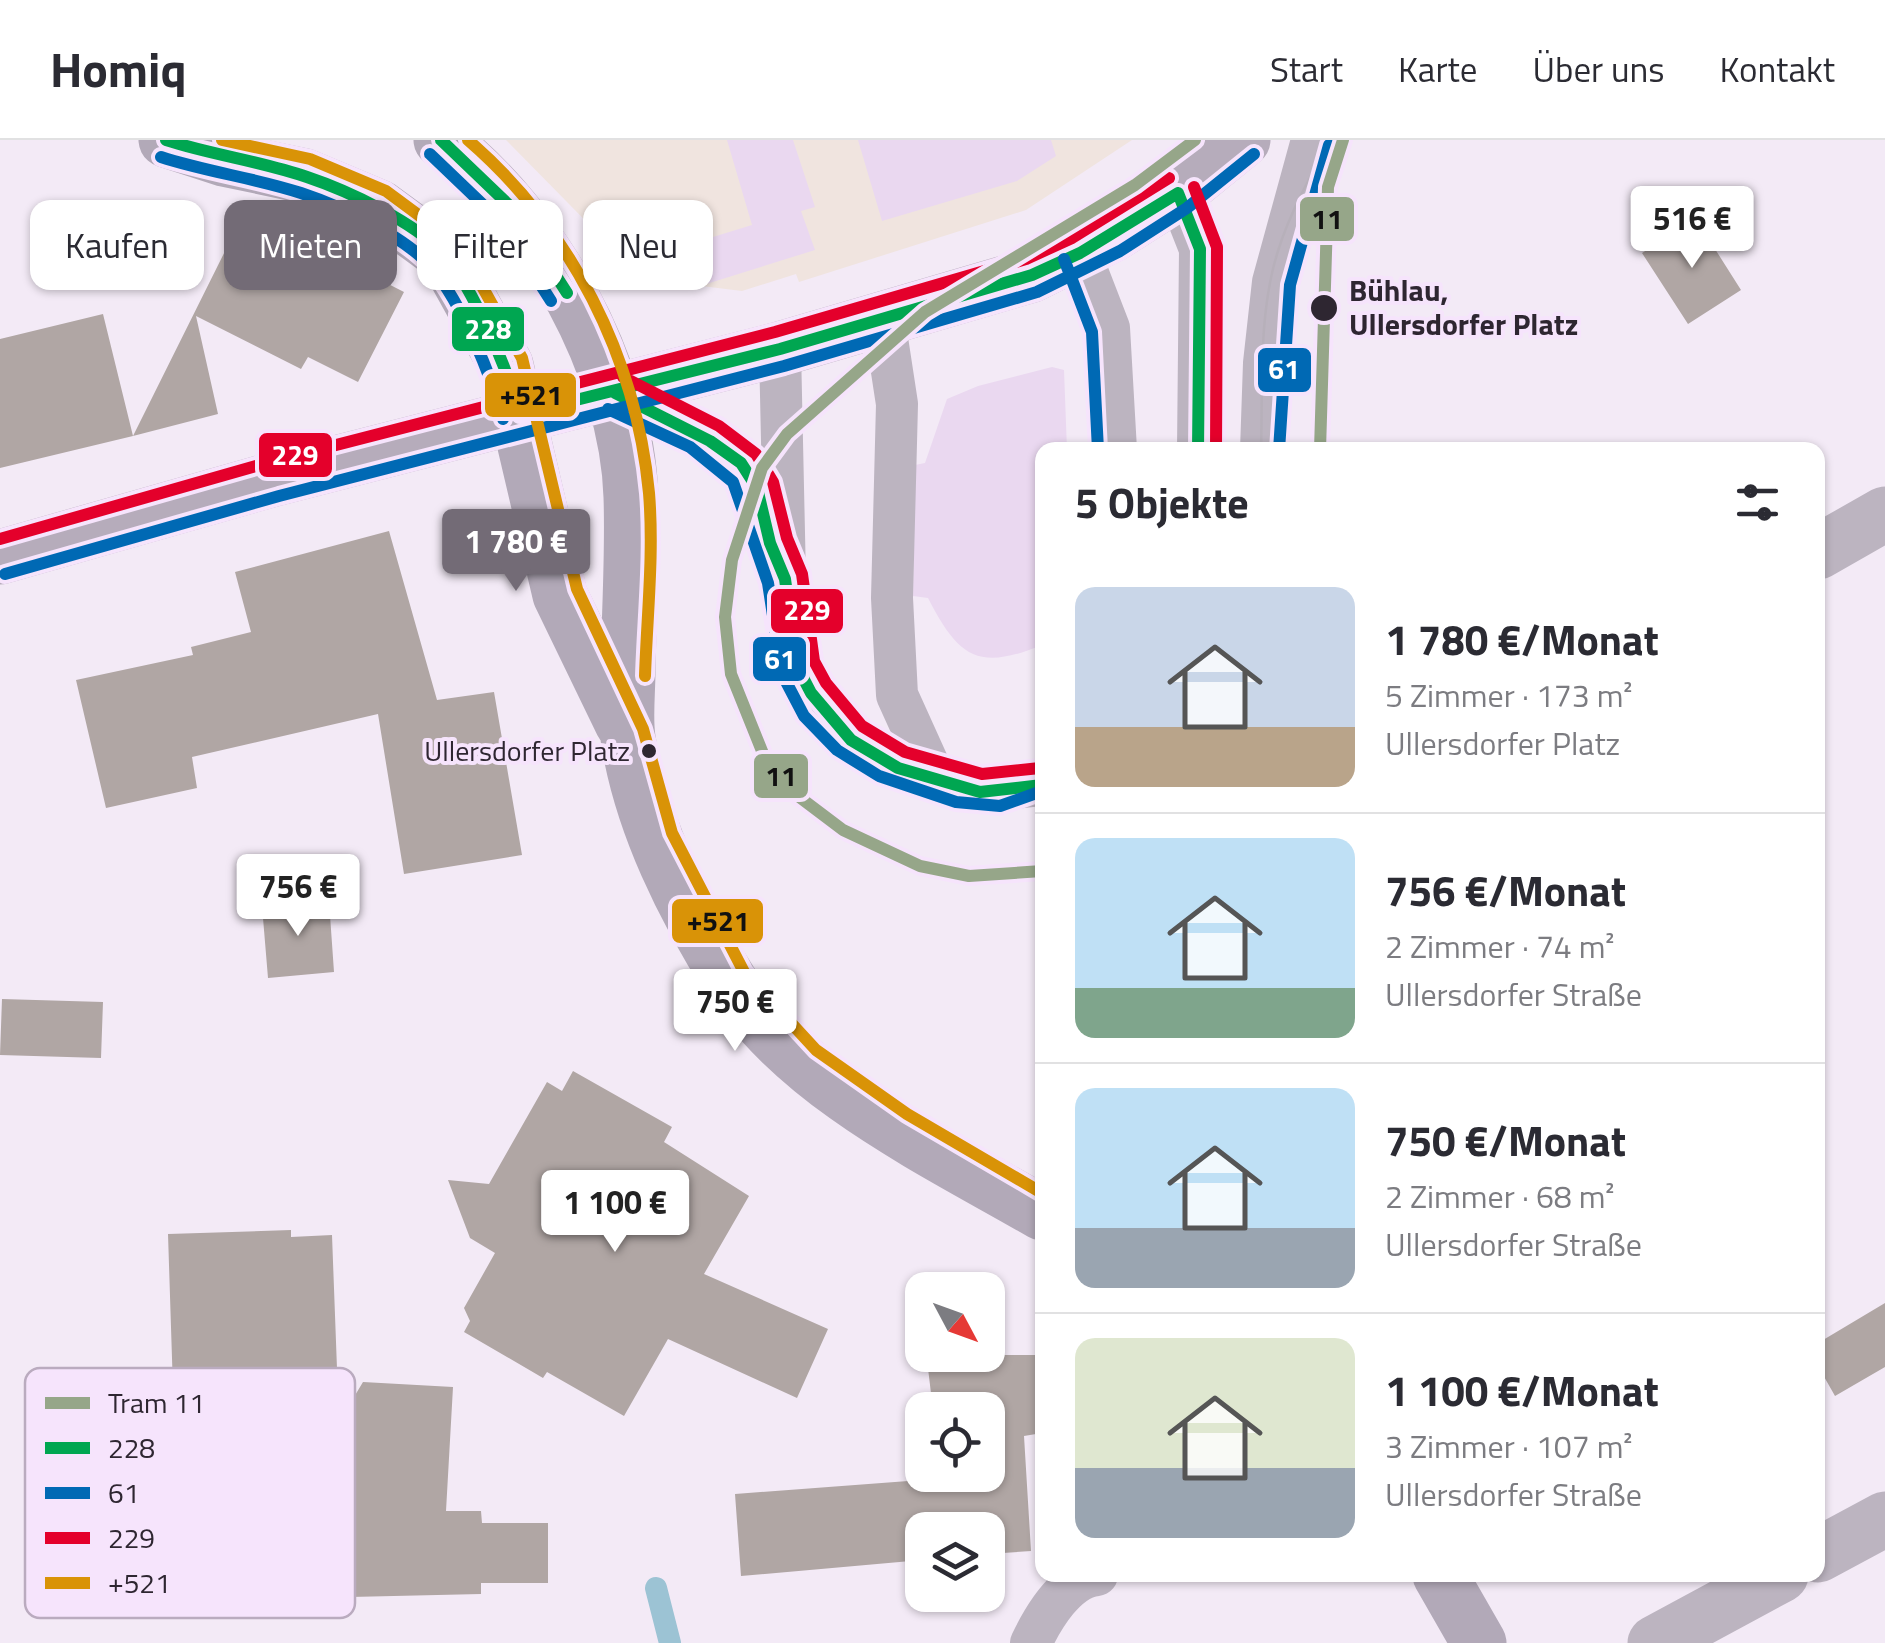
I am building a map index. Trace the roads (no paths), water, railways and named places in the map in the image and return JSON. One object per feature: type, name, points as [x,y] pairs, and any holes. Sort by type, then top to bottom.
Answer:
[{"type":"main road","points":[[166,140],[225,150],[304,176],[379,208],[445,255],[506,365],[560,595],[627,735],[656,840],[730,982],[804,1064],[898,1129],[1035,1209]]},
{"type":"main road","points":[[441,140],[512,207],[555,267],[615,392],[631,493],[627,735]]},
{"type":"main road","points":[[0,557],[520,414],[780,349],[1032,275],[1080,254],[1178,193],[1243,140]]},
{"type":"main road","points":[[1444,1582],[1479,1643]]},
{"type":"street","points":[[1825,548],[1885,514]]},
{"type":"street","points":[[1825,1551],[1885,1519]]},
{"type":"street","points":[[1655,1643],[1768,1582]]},
{"type":"lane","points":[[1261,442],[1264,363],[1273,282],[1312,140]]},
{"type":"lane","points":[[1178,193],[1200,249],[1198,442]]},
{"type":"lane","points":[[1080,254],[1109,328],[1116,442]]},
{"type":"lane","points":[[884,319],[898,404],[892,598],[897,694],[935,779]]},
{"type":"lane","points":[[780,349],[785,579],[797,666],[811,693],[851,740],[898,768],[980,792],[1033,782]]},
{"type":"lane","points":[[615,392],[710,441],[741,463],[757,488],[770,544],[785,579]]},
{"type":"lane","points":[[1031,1643],[1046,1612],[1079,1582]]},
{"type":"waterway","points":[[656,1588],[670,1643]]},
{"type":"tram line","name":"11","points":[[1035,871],[969,876],[920,866],[843,830],[798,796],[764,756],[731,674],[725,617],[732,560],[762,468],[787,434],[925,312],[1135,185],[1195,140]]},
{"type":"tram line","points":[[1261,442],[1263,350],[1272,275],[1295,208],[1331,140]]},
{"type":"tram line","name":"11","points":[[1320,442],[1328,187],[1343,140]]},
{"type":"tram line","points":[[1017,872],[1035,867]]},
{"type":"place","name":"Bühlau, Ullersdorfer Platz","points":[[1324,308]]},
{"type":"place","name":"Ullersdorfer Platz","points":[[649,751]]}]
